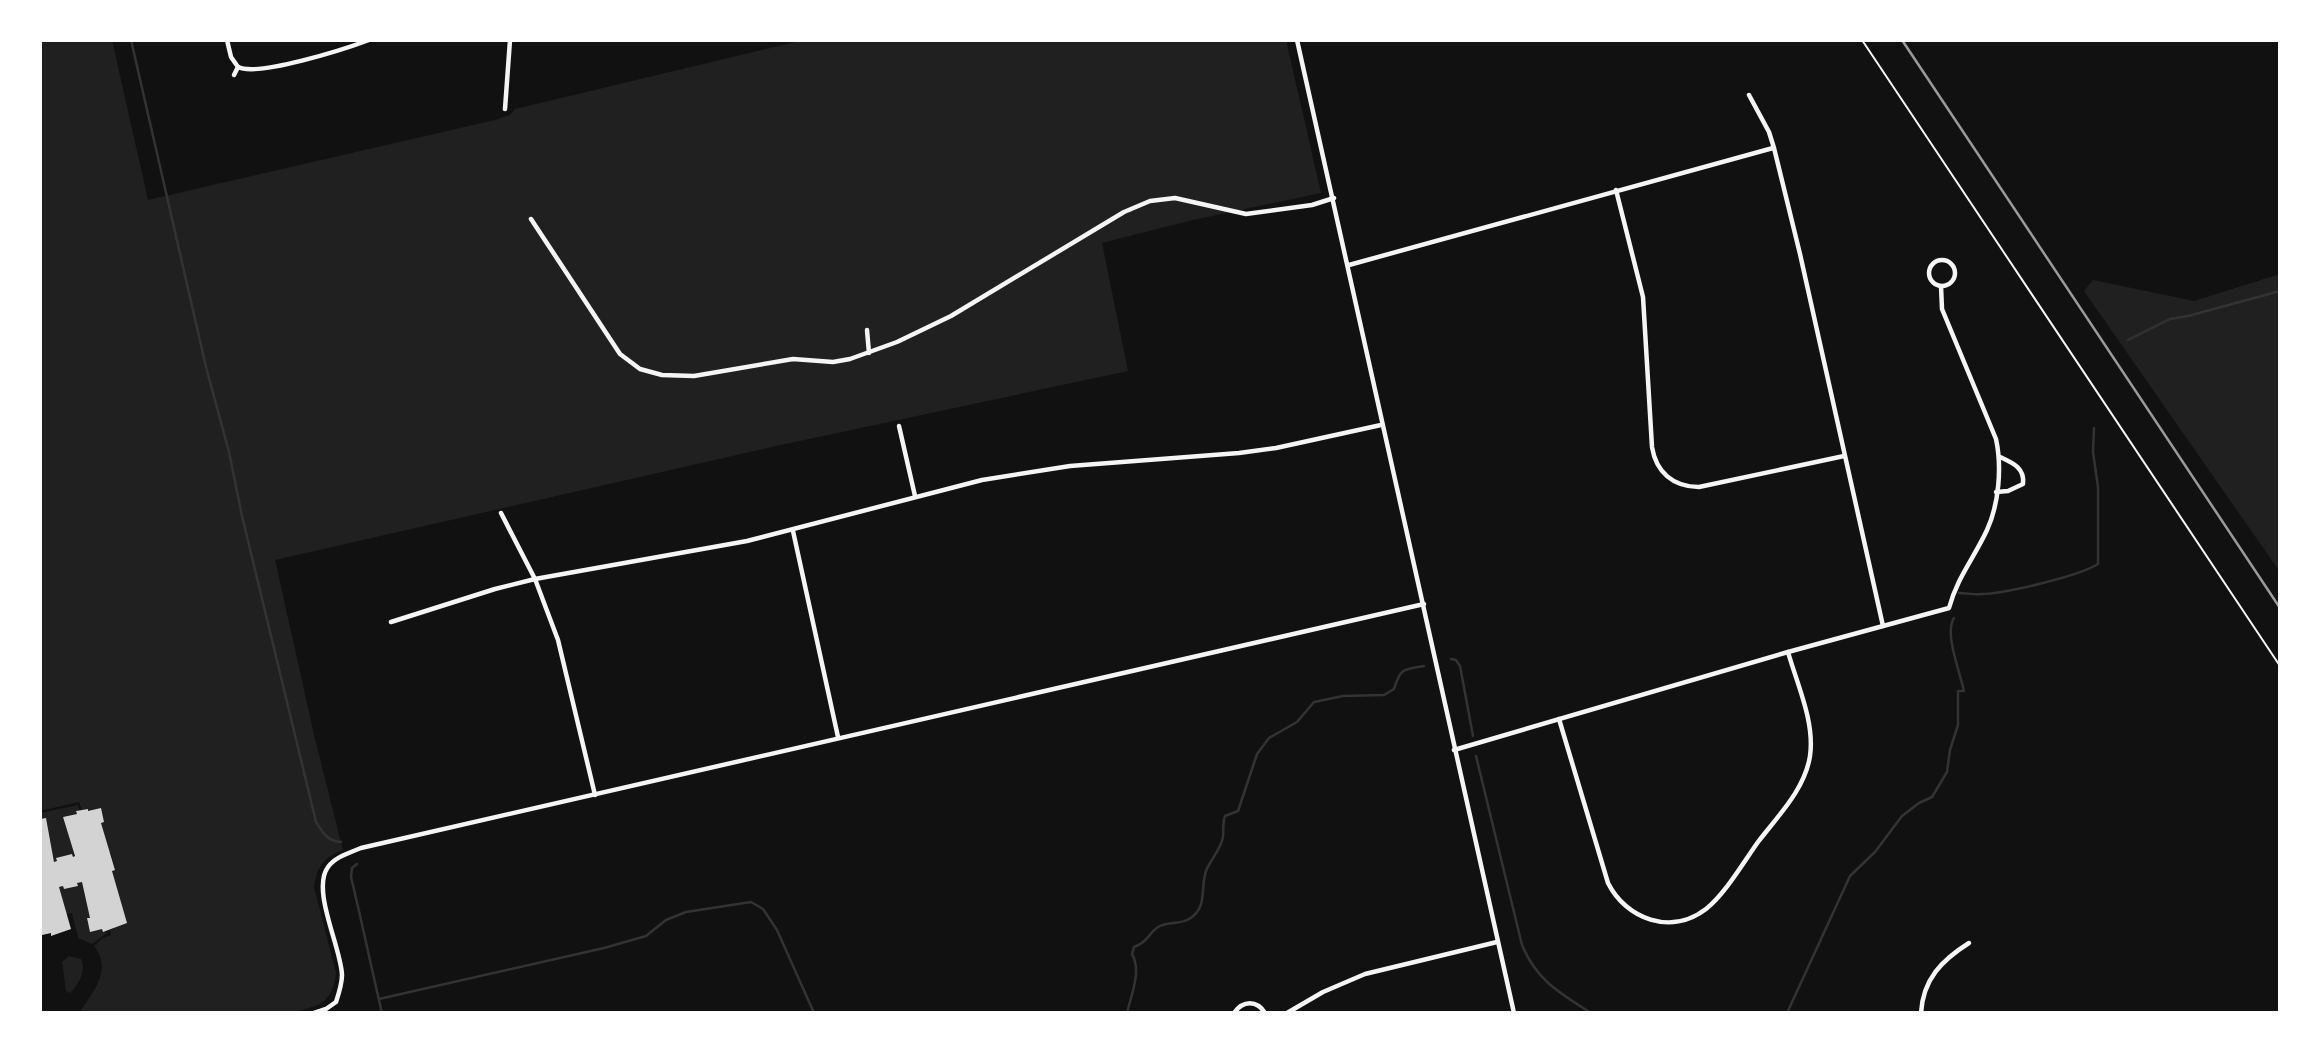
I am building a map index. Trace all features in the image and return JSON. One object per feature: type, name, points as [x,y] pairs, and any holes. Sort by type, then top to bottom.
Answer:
[{"type":"street","points":[[227,40],[231,57],[238,67],[251,71],[333,52],[369,40]]},
{"type":"street","points":[[505,109],[510,40]]},
{"type":"street","points":[[1297,40],[1514,1013]]},
{"type":"street","points":[[234,75],[238,67]]},
{"type":"street","points":[[1749,95],[1769,132],[1774,148],[1882,626]]},
{"type":"street","points":[[1349,265],[1774,148]]},
{"type":"street","points":[[1616,190],[1643,297],[1652,447],[1658,466],[1664,474],[1680,485],[1699,487],[1844,456]]},
{"type":"street","points":[[531,219],[620,354],[640,369],[662,375],[694,376],[793,359],[833,362],[869,353],[951,316],[1124,212],[1150,201],[1175,198],[1246,214],[1312,205],[1334,198]]},
{"type":"street","points":[[1941,259],[1949,262],[1955,272],[1953,281],[1941,286],[1933,283],[1928,270],[1933,263],[1941,259]]},
{"type":"street","points":[[1454,750],[1788,652],[1949,608],[1955,586],[1987,531],[1996,492],[2000,457],[1996,439],[1942,309],[1941,286]]},
{"type":"street","points":[[867,330],[869,353]]},
{"type":"street","points":[[391,622],[535,579],[690,553],[793,531],[982,480],[1028,471],[1239,453],[1381,425]]},
{"type":"street","points":[[899,426],[915,496]]},
{"type":"street","points":[[1996,492],[2007,491],[2023,484],[2024,477],[2017,465],[2000,457]]},
{"type":"street","points":[[501,513],[535,579],[558,640],[595,795]]},
{"type":"street","points":[[793,531],[838,737]]},
{"type":"street","points":[[314,1013],[337,1002],[342,975],[322,879],[334,860],[361,848],[1424,604]]},
{"type":"street","points":[[1559,719],[1613,893],[1629,910],[1650,920],[1661,923],[1685,920],[1696,916],[1714,902],[1794,795],[1807,769],[1810,755],[1809,725],[1788,652]]},
{"type":"street","points":[[1287,1013],[1323,992],[1365,974],[1497,942]]},
{"type":"street","points":[[1922,1013],[1923,997],[1933,974],[1951,954],[1969,943]]},
{"type":"street","points":[[1234,1013],[1239,1007],[1249,1003],[1259,1006],[1265,1013]]},
{"type":"path","points":[[1862,40],[2280,666]]},
{"type":"shaded area","points":[[40,40],[112,40],[148,200],[495,120],[510,115],[515,109],[804,40],[1286,40],[1321,193],[1193,220],[1102,243],[1128,371],[776,446],[275,560],[343,850],[322,863],[314,887],[336,973],[331,992],[316,1006],[290,1013],[79,1013],[99,981],[102,964],[94,946],[111,935],[110,930],[114,929],[114,926],[126,923],[112,871],[115,869],[111,853],[101,823],[87,809],[82,810],[79,802],[40,811]]},
{"type":"shaded area","points":[[2280,274],[2280,572],[2084,291],[2093,280],[2194,301]]},
{"type":"shaded area","points":[[78,805],[77,814],[63,817],[75,856],[72,854],[56,858],[57,861],[54,862],[46,818],[40,819],[40,813]]},
{"type":"shaded area","points":[[82,882],[90,931],[102,929],[107,933],[92,944],[78,938],[72,913],[66,914],[59,887],[63,886],[64,889],[78,886],[77,883]]},
{"type":"shaded area","points":[[69,956],[81,959],[83,964],[79,982],[70,993],[66,991],[62,962]]},
{"type":"building","points":[[101,808],[104,822],[101,823],[127,923],[103,932],[102,929],[90,932],[87,918],[90,918],[82,882],[77,883],[78,886],[64,889],[63,886],[59,887],[71,929],[51,936],[51,933],[42,935],[40,819],[46,818],[54,862],[57,861],[56,858],[72,854],[75,856],[63,817],[77,814],[76,811]]},
{"type":"waterway","points":[[131,40],[206,367],[229,452],[316,822],[329,838],[341,842]]},
{"type":"waterway","points":[[2128,340],[2170,319],[2280,291]]},
{"type":"waterway","points":[[1959,593],[1992,593],[2023,588],[2075,574],[2098,564],[2098,487],[2093,452],[2094,428]]},
{"type":"waterway","points":[[1787,1013],[1850,876],[1875,852],[1902,816],[1932,797],[1947,772],[1958,725],[1958,691],[1964,691],[1952,643],[1951,625],[1954,618]]},
{"type":"waterway","points":[[1451,659],[1456,660],[1460,666],[1473,736]]},
{"type":"waterway","points":[[1127,1013],[1136,975],[1132,954],[1134,947],[1158,927],[1185,921],[1199,909],[1206,871],[1222,841],[1225,816],[1238,811],[1257,754],[1269,738],[1297,722],[1314,702],[1343,696],[1384,695],[1394,689],[1403,671],[1424,666]]},
{"type":"waterway","points":[[1476,756],[1522,945],[1535,968],[1550,985],[1591,1013]]},
{"type":"waterway","points":[[357,864],[352,868],[351,877],[382,1013]]},
{"type":"waterway","points":[[379,999],[604,948],[646,936],[666,920],[686,912],[751,902],[763,909],[777,930],[814,1013]]},
{"type":"railway","points":[[1902,40],[2280,608]]}]
